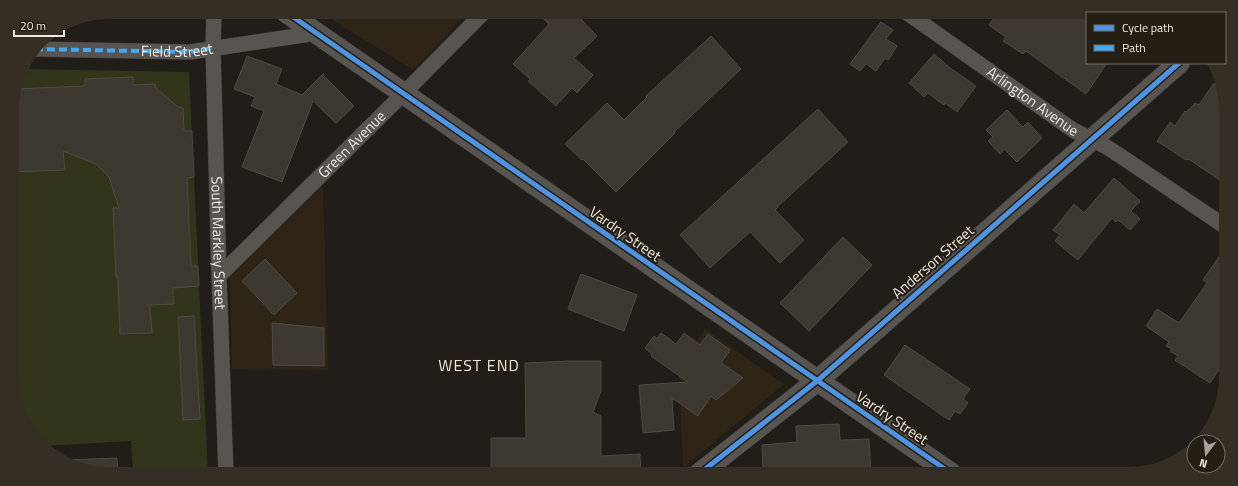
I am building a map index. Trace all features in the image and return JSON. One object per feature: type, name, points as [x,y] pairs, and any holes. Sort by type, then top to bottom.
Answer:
[{"type":"street","name":"South Markley Street","points":[[214,19],[213,48],[219,276],[226,467]]},
{"type":"street","name":"Vardry Street","points":[[296,19],[942,467]]},
{"type":"street","name":"Green Avenue","points":[[219,276],[477,19]]},
{"type":"street","name":"Arlington Avenue","points":[[916,19],[1073,130],[1122,157],[1219,222]]},
{"type":"street","name":"Field Street","points":[[42,49],[190,52],[317,33]]},
{"type":"street","name":"Anderson Street","points":[[708,467],[817,381],[1178,64]]},
{"type":"shaded area","points":[[331,19],[461,19],[413,70]]},
{"type":"shaded area","points":[[323,186],[328,370],[232,369],[230,277]]},
{"type":"shaded area","points":[[705,329],[784,384],[683,467],[679,369]]},
{"type":"green space","points":[[28,69],[189,72],[208,467],[133,467],[131,441],[51,446],[34,427],[24,406],[19,383],[19,103],[22,85]]},
{"type":"building","points":[[544,19],[581,19],[597,36],[574,58],[593,75],[577,93],[572,88],[556,106],[528,81],[530,79],[513,64],[549,24]]},
{"type":"building","points":[[993,19],[1086,19],[1086,64],[1106,64],[1086,94],[1026,51],[1023,54],[1003,41],[1006,37],[989,25]]},
{"type":"building","points":[[881,22],[893,30],[886,39],[897,46],[888,60],[885,58],[876,71],[866,64],[860,71],[850,64]]},
{"type":"building","points":[[711,36],[741,69],[674,132],[675,133],[616,192],[583,159],[582,160],[565,144],[607,103],[624,120],[647,97],[646,96]]},
{"type":"building","points":[[934,54],[950,68],[976,86],[957,112],[945,103],[944,105],[928,93],[924,97],[909,83]]},
{"type":"building","points":[[247,56],[282,69],[276,84],[302,95],[324,73],[323,75],[354,106],[336,123],[313,101],[282,182],[242,167],[264,111],[251,106],[255,97],[234,89]]},
{"type":"building","points":[[133,77],[133,85],[155,84],[156,88],[178,107],[183,108],[184,131],[192,131],[194,177],[187,178],[191,266],[198,266],[199,286],[173,288],[174,304],[150,305],[152,333],[120,334],[113,208],[119,208],[109,177],[96,164],[63,151],[65,170],[19,172],[19,103],[21,89],[85,86],[85,79]]},
{"type":"building","points":[[1214,83],[1216,84],[1219,109],[1219,180],[1190,160],[1186,160],[1157,141],[1170,122],[1175,126],[1185,111],[1186,112],[1190,109],[1195,103],[1199,105]]},
{"type":"building","points":[[818,109],[848,142],[775,210],[804,240],[780,263],[750,232],[710,268],[680,235]]},
{"type":"building","points":[[1007,110],[1023,127],[1028,122],[1042,138],[1017,162],[1004,149],[1000,154],[988,141],[993,137],[986,130]]},
{"type":"building","points":[[1114,178],[1140,201],[1131,211],[1140,219],[1130,230],[1118,220],[1116,222],[1112,218],[1078,260],[1055,241],[1060,235],[1053,230],[1074,204],[1084,213]]},
{"type":"building","points":[[843,237],[872,265],[809,331],[780,303]]},
{"type":"building","points":[[1219,257],[1219,369],[1210,383],[1175,360],[1178,356],[1170,351],[1172,349],[1166,346],[1169,342],[1146,326],[1157,309],[1179,323],[1207,283],[1203,280]]},
{"type":"building","points":[[265,259],[297,293],[274,315],[242,281]]},
{"type":"building","points":[[581,274],[637,295],[624,331],[568,309]]},
{"type":"building","points":[[194,316],[200,419],[183,420],[178,317]]},
{"type":"building","points":[[272,323],[324,328],[324,366],[273,365]]},
{"type":"building","points":[[661,333],[676,344],[684,333],[700,345],[708,334],[730,350],[721,363],[743,378],[716,400],[711,396],[698,416],[672,398],[674,430],[643,433],[639,385],[688,382],[651,356],[652,354],[645,348],[654,336],[657,338]]},
{"type":"building","points":[[905,345],[970,389],[963,399],[968,403],[960,414],[955,411],[949,420],[884,375]]},
{"type":"building","points":[[601,361],[601,391],[593,412],[601,416],[601,456],[640,454],[641,467],[491,467],[491,438],[526,438],[525,363]]},
{"type":"building","points":[[839,424],[840,440],[869,439],[871,467],[763,467],[762,445],[797,442],[796,426]]},
{"type":"building","points":[[117,458],[118,467],[91,465],[74,460]]},
{"type":"marked path","points":[[42,49],[190,52],[213,48]]},
{"type":"cycle path","points":[[296,19],[942,467]]},
{"type":"cycle path","points":[[708,467],[817,381],[1178,64]]},
{"type":"district","name":"WEST END","points":[[479,365]]}]
